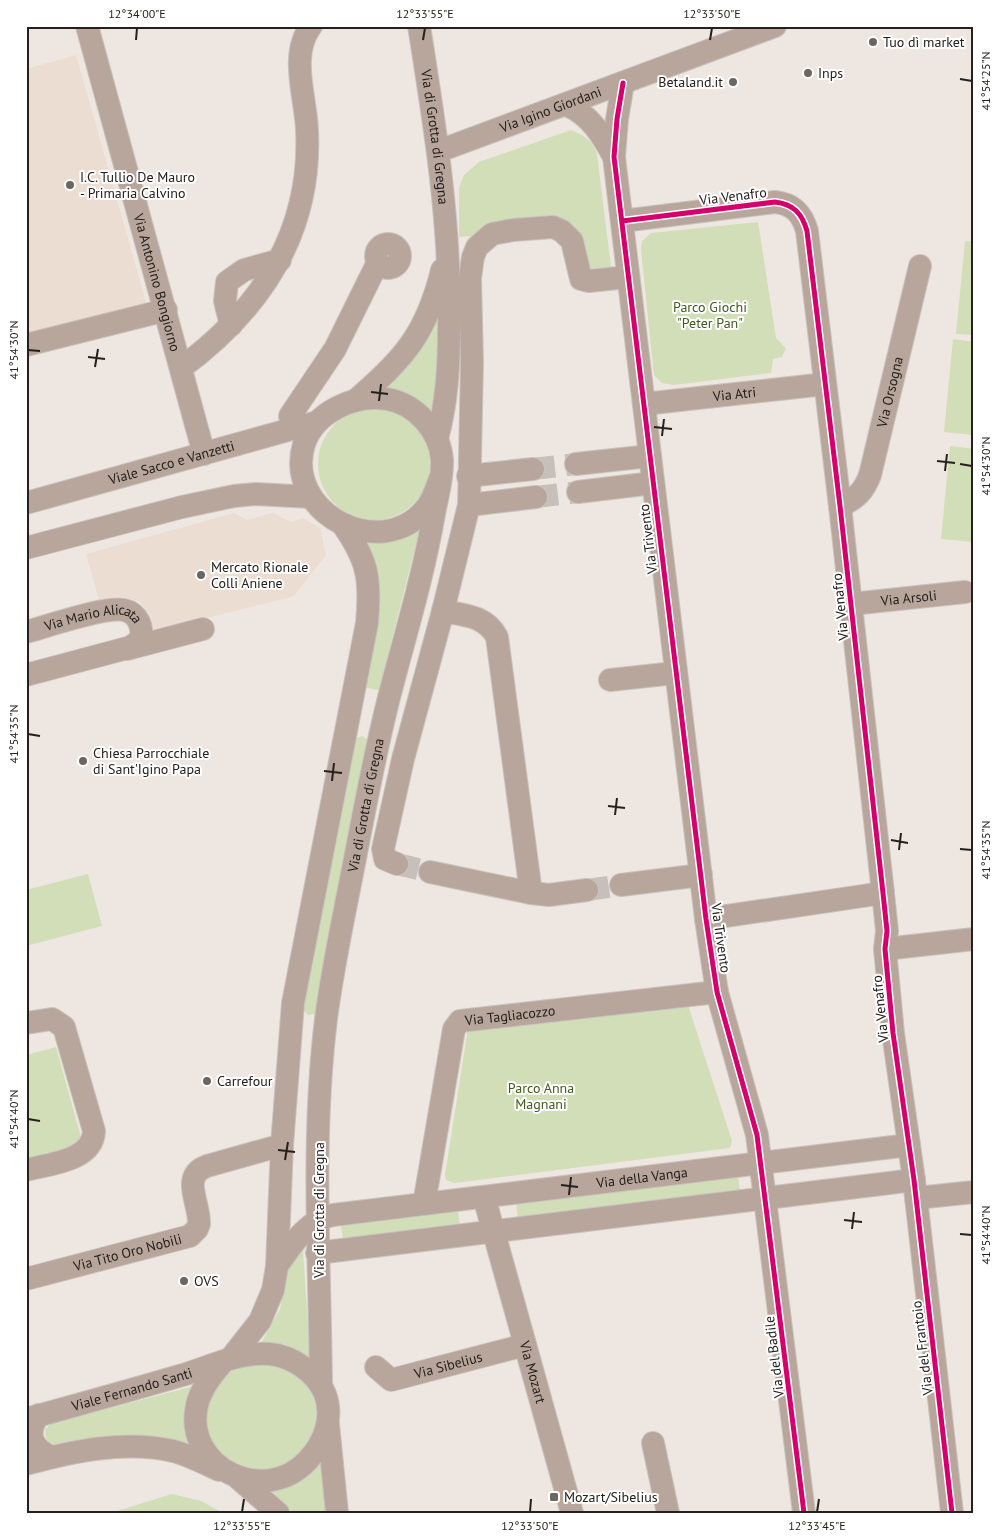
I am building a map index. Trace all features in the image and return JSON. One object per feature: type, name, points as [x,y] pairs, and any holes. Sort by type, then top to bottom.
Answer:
[{"type":"street","name":"Via Antonino Bongiorno","points":[[87,26],[204,454]]},
{"type":"street","points":[[181,368],[231,325],[264,287],[280,260],[296,220],[306,181],[307,129],[300,68],[304,40],[311,26]]},
{"type":"street","name":"Via di Grotta di Gregna","points":[[419,26],[439,151],[450,283],[448,384],[437,439]]},
{"type":"street","name":"Via Igino Giordani","points":[[439,151],[623,83],[726,35],[775,26]]},
{"type":"street","name":"Via Trivento","points":[[623,83],[614,157],[706,919],[717,992],[730,1038]]},
{"type":"street","name":"Via Trivento","points":[[567,104],[583,114],[596,126],[614,157]]},
{"type":"street","name":"Via Venafro","points":[[622,221],[775,202],[786,203],[794,208],[802,218],[807,231],[883,893],[886,931],[885,949],[893,1033],[915,1189]]},
{"type":"street","points":[[390,860],[403,759],[443,611],[468,505],[472,362],[470,278],[477,248],[483,240],[502,232],[553,228],[562,231],[572,241],[581,279],[589,282],[628,277]]},
{"type":"street","name":"Via di Grotta di Gregna","points":[[355,401],[393,367],[418,336],[433,302],[447,249]]},
{"type":"street","points":[[231,325],[225,301],[227,282],[244,270],[280,260]]},
{"type":"street","points":[[293,429],[290,416],[336,349],[378,262]]},
{"type":"street","name":"Via Orsogna","points":[[840,506],[857,498],[865,487],[870,475],[920,266]]},
{"type":"street","points":[[26,345],[166,310]]},
{"type":"street","name":"Via Atri","points":[[644,404],[825,384]]},
{"type":"street","name":"Via di Grotta di Gregna","points":[[321,1386],[316,1222],[325,1034],[339,946],[382,725],[427,551],[441,476],[442,458],[437,439],[423,419],[403,404],[379,398],[355,401],[328,412],[317,422],[308,436],[302,456],[305,481],[311,496],[324,512],[343,524],[367,532],[380,532],[406,525],[425,510],[432,500],[441,476]]},
{"type":"street","name":"Viale Sacco e Vanzetti","points":[[26,503],[317,422]]},
{"type":"street","name":"Via Trivento","points":[[650,456],[583,463],[585,491],[653,483]]},
{"type":"street","points":[[468,476],[533,469]]},
{"type":"street","points":[[26,548],[182,507],[234,496],[256,494],[311,496]]},
{"type":"street","points":[[468,505],[536,497]]},
{"type":"street","name":"Via di Grotta di Gregna","points":[[227,1359],[264,1314],[271,1295],[277,1266],[282,1145],[296,981],[367,623],[368,584],[366,564],[343,524]]},
{"type":"street","name":"Via Arsoli","points":[[851,604],[965,592]]},
{"type":"street","name":"Via Mario Alicata","points":[[26,632],[107,611],[123,610],[137,618],[141,630],[140,640],[125,649],[26,675]]},
{"type":"street","points":[[443,611],[481,619],[488,624],[497,637],[531,894]]},
{"type":"street","points":[[125,649],[203,629]]},
{"type":"street","points":[[610,680],[675,673]]},
{"type":"street","name":"Via di Grotta di Gregna","points":[[349,718],[382,725]]},
{"type":"street","points":[[377,752],[403,759]]},
{"type":"street","points":[[430,872],[531,894],[588,890]]},
{"type":"street","points":[[621,885],[701,875]]},
{"type":"street","points":[[706,919],[883,893]]},
{"type":"street","points":[[885,949],[974,939]]},
{"type":"street","name":"Via Tagliacozzo","points":[[424,1204],[454,1029],[460,1021],[717,992]]},
{"type":"street","points":[[26,1023],[52,1019],[64,1027],[94,1135],[89,1148],[81,1154],[26,1170]]},
{"type":"street","points":[[291,1029],[325,1034]]},
{"type":"street","name":"Via del Badile","points":[[730,1038],[755,1123],[766,1198],[804,1513]]},
{"type":"street","name":"Via Tito Oro Nobili","points":[[26,1279],[190,1236],[198,1229],[199,1224],[199,1213],[192,1188],[193,1176],[197,1171],[207,1166],[282,1145]]},
{"type":"street","name":"Via della Vanga","points":[[277,1266],[301,1235],[316,1222],[333,1215],[909,1145]]},
{"type":"street","points":[[318,1253],[766,1198],[915,1189],[974,1192]]},
{"type":"street","name":"Via del Frantoio","points":[[915,1189],[952,1513]]},
{"type":"street","name":"Via Mozart","points":[[484,1198],[572,1513]]},
{"type":"street","name":"Via Sibelius","points":[[376,1367],[390,1380],[525,1345]]},
{"type":"street","points":[[278,1513],[208,1454],[196,1426],[196,1412],[201,1394],[209,1378],[227,1359],[262,1354],[286,1358],[306,1370],[321,1386],[327,1402],[337,1513]]},
{"type":"street","name":"Viale Fernando Santi","points":[[52,1457],[39,1451],[31,1438],[32,1417],[180,1376],[227,1359]]},
{"type":"street","points":[[26,1464],[102,1448],[142,1446],[184,1455],[234,1476],[256,1481],[270,1480],[295,1471],[313,1454],[328,1422]]},
{"type":"street","points":[[653,1443],[668,1513]]},
{"type":"shaded area","name":"I.C. Tullio De Mauro - Primaria Calvino","points":[[76,55],[146,302],[26,335],[26,69]]},
{"type":"shaded area","name":"Mercato Rionale Colli Aniene","points":[[234,513],[247,520],[273,513],[291,522],[303,518],[320,528],[326,555],[294,596],[154,631],[150,614],[139,601],[117,596],[99,600],[86,554]]},
{"type":"green space","points":[[571,130],[587,139],[593,145],[597,154],[611,267],[587,269],[574,229],[491,224],[472,236],[459,237],[459,188],[464,175],[479,162]]},
{"type":"green space","name":"Parco Giochi \"Peter Pan\"","points":[[758,222],[776,338],[786,348],[782,357],[773,359],[771,373],[674,385],[662,383],[654,375],[641,250],[642,241],[651,233]]},
{"type":"green space","points":[[965,241],[974,242],[974,335],[956,334]]},
{"type":"green space","points":[[445,297],[438,422],[382,390]]},
{"type":"green space","points":[[953,339],[974,342],[974,435],[944,432]]},
{"type":"green space","points":[[374,408],[395,412],[413,425],[426,443],[430,464],[426,485],[413,503],[395,516],[374,520],[353,516],[335,503],[322,485],[318,464],[322,443],[335,425],[353,412]]},
{"type":"green space","points":[[950,446],[974,449],[974,542],[941,539]]},
{"type":"green space","points":[[422,520],[379,690],[366,688],[379,617],[379,595],[367,540]]},
{"type":"green space","points":[[362,736],[368,740],[317,1009],[315,1014],[308,1015],[302,1008],[355,741]]},
{"type":"green space","points":[[88,874],[102,926],[26,946],[26,890]]},
{"type":"green space","name":"Parco Anna Magnani","points":[[688,1005],[732,1141],[730,1148],[454,1183],[446,1180],[445,1175],[468,1028]]},
{"type":"green space","points":[[56,1047],[84,1148],[26,1164],[26,1055]]},
{"type":"green space","points":[[738,1175],[740,1192],[518,1219],[516,1202]]},
{"type":"green space","points":[[458,1211],[460,1225],[343,1239],[341,1226]]},
{"type":"green space","points":[[303,1250],[310,1355],[307,1357],[284,1344],[261,1343],[280,1309],[289,1264]]},
{"type":"green space","points":[[262,1362],[283,1366],[301,1378],[313,1396],[317,1417],[313,1438],[301,1456],[283,1468],[262,1472],[241,1468],[223,1456],[211,1438],[207,1417],[211,1396],[223,1378],[241,1366]]},
{"type":"green space","points":[[194,1386],[187,1403],[185,1416],[194,1445],[177,1440],[142,1435],[108,1436],[55,1444],[50,1443],[46,1438],[45,1430],[50,1424]]},
{"type":"green space","points":[[321,1457],[329,1513],[293,1513],[269,1488]]},
{"type":"green space","points":[[172,1494],[201,1501],[223,1513],[111,1513]]},
{"type":"tunnel","points":[[533,469],[576,464]]},
{"type":"tunnel","points":[[536,497],[578,492]]},
{"type":"tunnel","points":[[397,864],[430,872]]},
{"type":"tunnel","points":[[587,890],[621,885]]},
{"type":"cycle path","points":[[623,83],[617,119],[614,157],[706,919],[717,992],[757,1135],[804,1513]]},
{"type":"cycle path","points":[[622,221],[775,202],[796,210],[807,231],[883,893],[887,931],[885,949],[893,1033],[914,1180],[952,1513]]},
{"type":"place","name":"Tuo dì market","points":[[873,42]]},
{"type":"place","name":"Inps","points":[[808,73]]},
{"type":"place","name":"Betaland.it","points":[[733,82]]},
{"type":"place","name":"I.C. Tullio De Mauro - Primaria Calvino","points":[[70,185]]},
{"type":"place","name":"Mercato Rionale Colli Aniene","points":[[201,575]]},
{"type":"place","name":"Chiesa Parrocchiale di Sant'Igino Papa","points":[[83,761]]},
{"type":"place","name":"Carrefour","points":[[207,1081]]},
{"type":"place","name":"OVS","points":[[184,1281]]},
{"type":"place","name":"Mozart/Sibelius","points":[[554,1497]]}]
